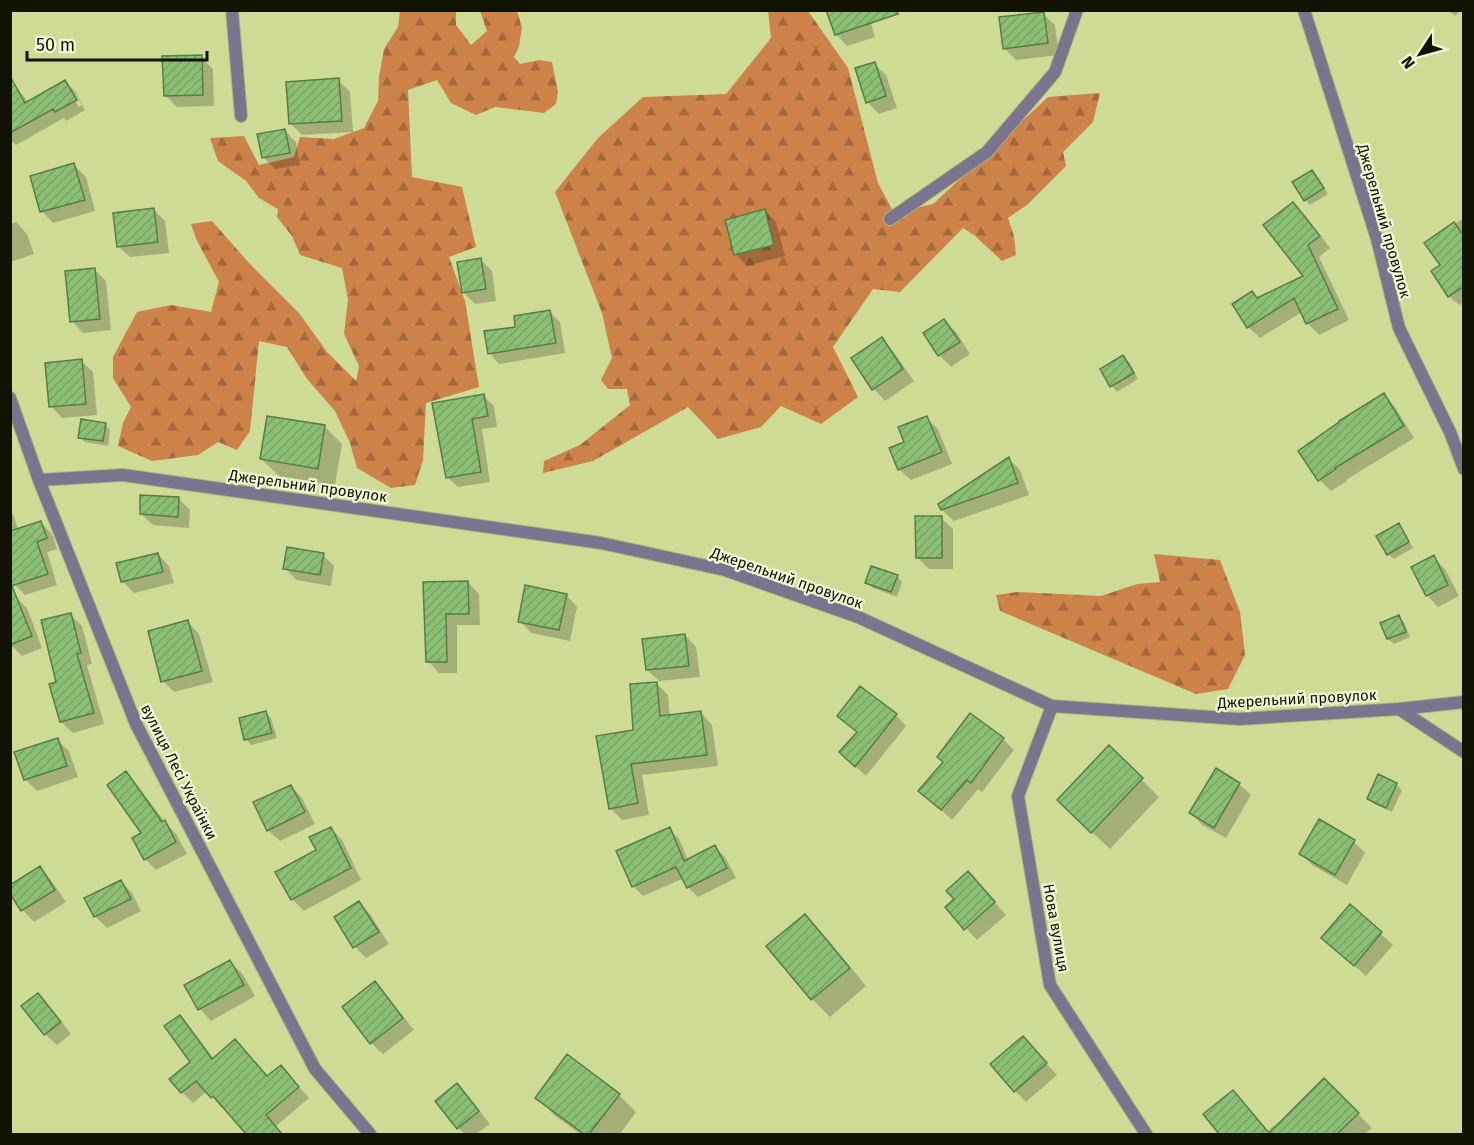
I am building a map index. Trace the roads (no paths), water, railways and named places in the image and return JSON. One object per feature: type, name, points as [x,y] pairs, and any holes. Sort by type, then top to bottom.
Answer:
[{"type":"street","points":[[232,10],[241,116]]},
{"type":"street","points":[[890,219],[987,152],[1054,72],[1077,10]]},
{"type":"street","name":"Джерельний провулок","points":[[1304,10],[1377,239],[1399,328],[1450,432],[1464,469]]},
{"type":"street","name":"вулиця Лесі Українки","points":[[10,398],[39,480],[136,724],[315,1069],[370,1134]]},
{"type":"street","name":"Джерельний провулок","points":[[39,480],[123,475],[601,543],[725,570],[858,617],[1052,706],[1239,719],[1399,709],[1464,702]]},
{"type":"street","name":"Нова вулиця","points":[[1052,706],[1018,796],[1050,984],[1146,1134]]},
{"type":"street","points":[[1399,709],[1464,752]]}]
